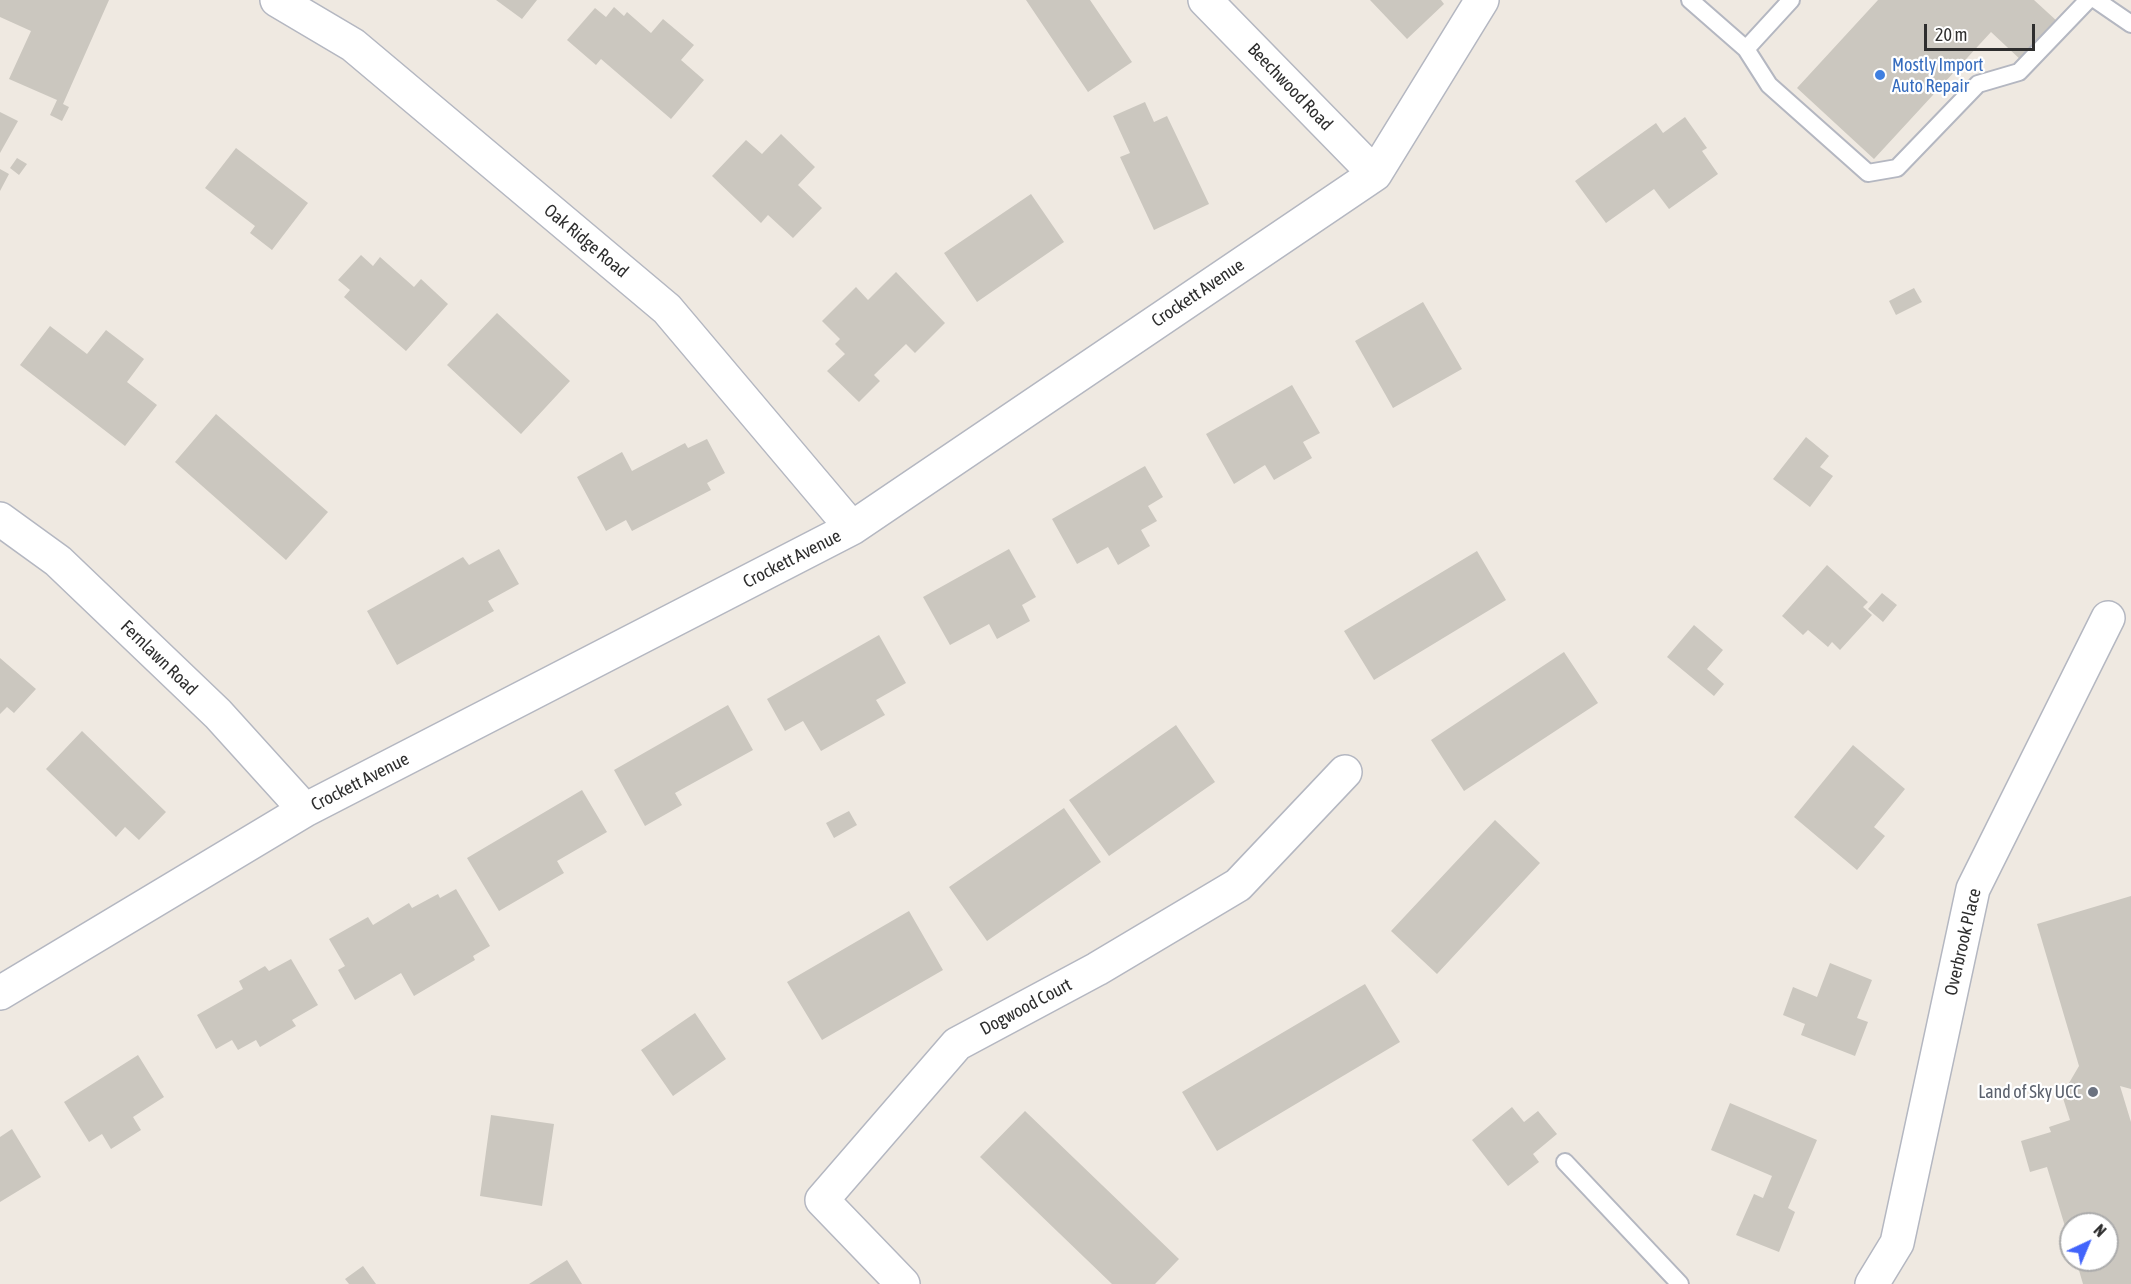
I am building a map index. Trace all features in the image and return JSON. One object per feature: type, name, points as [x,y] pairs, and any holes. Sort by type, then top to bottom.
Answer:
[{"type":"street","name":"Oak Ridge Road","points":[[277,0],[353,45],[667,309],[852,528]]},
{"type":"street","name":"Beechwood Road","points":[[1205,0],[1375,174]]},
{"type":"street","name":"Crockett Avenue","points":[[0,993],[305,810],[852,528],[1375,174],[1482,0]]},
{"type":"street","name":"Fernlawn Road","points":[[0,519],[58,561],[218,714],[305,810]]},
{"type":"street","name":"Overbrook Place","points":[[1872,1284],[1897,1243],[1973,889],[2108,618]]},
{"type":"street","name":"Dogwood Court","points":[[903,1284],[822,1200],[957,1044],[1097,969],[1238,885],[1345,772]]},
{"type":"lane","points":[[1690,0],[1746,49],[1769,85],[1868,173],[1898,168],[1978,84],[2019,72],[2088,0]]},
{"type":"lane","points":[[1746,49],[1791,0]]},
{"type":"lane","points":[[2096,0],[2131,24]]},
{"type":"lane","points":[[1565,1162],[1680,1284]]},
{"type":"building","points":[[0,0],[109,0],[63,104],[69,107],[62,121],[50,115],[57,100],[9,79],[31,31],[0,17]]},
{"type":"building","points":[[496,0],[537,0],[522,19]]},
{"type":"building","points":[[1026,0],[1090,0],[1132,62],[1088,92]]},
{"type":"building","points":[[1370,0],[1441,0],[1444,4],[1407,39]]},
{"type":"building","name":"Mostly Import Auto Repair","points":[[1878,0],[2034,0],[2058,22],[2022,61],[1991,32],[1874,159],[1797,88]]},
{"type":"building","points":[[614,7],[624,16],[627,12],[651,33],[663,19],[694,45],[681,60],[704,80],[671,119],[601,59],[596,65],[567,40],[595,8],[606,17]]},
{"type":"building","points":[[1145,102],[1154,122],[1167,116],[1209,204],[1154,230],[1120,157],[1130,153],[1113,116]]},
{"type":"building","points":[[0,112],[18,121],[0,153]]},
{"type":"building","points":[[1685,117],[1707,148],[1702,151],[1718,174],[1669,209],[1654,189],[1606,223],[1575,181],[1656,123],[1663,133]]},
{"type":"building","points":[[781,134],[815,167],[798,185],[822,208],[793,238],[768,215],[761,223],[712,176],[746,140],[762,154]]},
{"type":"building","points":[[236,148],[308,203],[272,250],[250,233],[255,226],[205,188]]},
{"type":"building","points":[[17,158],[27,164],[19,175],[10,168]]},
{"type":"building","points":[[0,169],[9,174],[0,191]]},
{"type":"building","points":[[1031,194],[1064,242],[977,302],[944,253]]},
{"type":"building","points":[[361,255],[373,266],[380,257],[414,287],[421,279],[448,304],[406,351],[344,297],[350,290],[338,280]]},
{"type":"building","points":[[896,272],[945,323],[915,353],[906,344],[874,375],[880,381],[859,402],[827,371],[845,354],[835,344],[840,339],[822,321],[856,287],[868,300]]},
{"type":"building","points":[[1914,288],[1922,302],[1896,315],[1889,301]]},
{"type":"building","points":[[1423,302],[1462,369],[1393,408],[1355,341]]},
{"type":"building","points":[[497,313],[570,381],[521,434],[447,365]]},
{"type":"building","points":[[50,326],[87,354],[106,330],[144,359],[127,382],[157,405],[125,446],[20,365]]},
{"type":"building","points":[[1292,385],[1320,433],[1303,442],[1312,458],[1274,480],[1265,465],[1234,484],[1206,434]]},
{"type":"building","points":[[216,414],[328,512],[286,560],[175,462]]},
{"type":"building","points":[[1806,437],[1829,456],[1820,467],[1833,476],[1810,507],[1773,479]]},
{"type":"building","points":[[707,439],[725,473],[707,483],[711,490],[632,531],[626,520],[606,531],[577,477],[622,452],[632,471],[685,443],[688,448]]},
{"type":"building","points":[[1145,466],[1163,497],[1148,506],[1157,521],[1141,530],[1150,546],[1118,565],[1108,547],[1077,564],[1052,519]]},
{"type":"building","points":[[499,549],[519,584],[488,601],[494,611],[397,665],[367,611],[463,557],[469,565]]},
{"type":"building","points":[[1009,549],[1036,597],[1022,605],[1030,621],[997,639],[989,624],[950,645],[923,597]]},
{"type":"building","points":[[1477,551],[1506,600],[1374,680],[1344,631]]},
{"type":"building","points":[[1827,565],[1868,602],[1863,607],[1872,615],[1840,650],[1832,642],[1828,647],[1808,630],[1803,635],[1782,616]]},
{"type":"building","points":[[1882,593],[1897,605],[1883,622],[1868,609]]},
{"type":"building","points":[[1694,625],[1723,650],[1707,669],[1724,684],[1714,696],[1667,657]]},
{"type":"building","points":[[879,635],[906,683],[876,700],[885,715],[821,751],[803,721],[785,731],[767,699]]},
{"type":"building","points":[[1564,652],[1598,703],[1464,791],[1431,740]]},
{"type":"building","points":[[0,658],[36,689],[14,713],[7,707],[0,714]]},
{"type":"building","points":[[728,705],[753,750],[675,793],[682,805],[645,826],[614,770]]},
{"type":"building","points":[[1176,725],[1215,782],[1109,856],[1069,800]]},
{"type":"building","points":[[82,731],[166,812],[139,840],[125,827],[116,837],[46,769]]},
{"type":"building","points":[[1853,745],[1905,789],[1874,827],[1885,836],[1857,870],[1794,817]]},
{"type":"building","points":[[582,790],[607,832],[557,861],[564,873],[499,911],[467,858]]},
{"type":"building","points":[[1064,808],[1101,862],[987,941],[949,887]]},
{"type":"building","points":[[849,811],[857,825],[834,838],[826,823]]},
{"type":"building","points":[[1495,820],[1540,863],[1437,974],[1391,931]]},
{"type":"building","points":[[456,889],[490,946],[473,956],[475,960],[414,996],[401,973],[355,1000],[338,970],[345,966],[329,939],[368,917],[373,925],[409,903],[412,908],[438,894],[440,898]]},
{"type":"building","name":"Land of Sky UCC","points":[[2131,896],[2131,1089],[2120,1086],[2131,1122],[2131,1284],[2083,1284],[2080,1272],[2119,1272],[2119,1212],[2061,1212],[2047,1167],[2030,1172],[2021,1141],[2051,1132],[2049,1127],[2070,1120],[2062,1095],[2079,1066],[2037,924]]},
{"type":"building","points":[[909,911],[943,970],[822,1040],[787,982]]},
{"type":"building","points":[[291,959],[318,1005],[292,1020],[296,1026],[260,1047],[256,1040],[238,1050],[232,1040],[216,1049],[197,1015],[243,989],[239,981],[265,966],[269,971]]},
{"type":"building","points":[[1830,963],[1872,980],[1857,1018],[1868,1022],[1855,1056],[1801,1035],[1805,1024],[1783,1015],[1793,987],[1817,997]]},
{"type":"building","points":[[1365,984],[1400,1042],[1217,1151],[1182,1092]]},
{"type":"building","points":[[695,1013],[726,1059],[673,1096],[641,1050]]},
{"type":"building","points":[[138,1055],[164,1097],[133,1117],[141,1130],[111,1149],[102,1134],[89,1142],[64,1102]]},
{"type":"building","points":[[1730,1103],[1817,1140],[1788,1208],[1795,1212],[1779,1252],[1736,1235],[1754,1194],[1763,1198],[1772,1176],[1711,1150]]},
{"type":"building","points":[[1512,1107],[1524,1122],[1538,1111],[1557,1134],[1533,1154],[1539,1162],[1508,1186],[1472,1140]]},
{"type":"building","points":[[1025,1111],[1179,1259],[1155,1284],[1112,1284],[980,1157]]},
{"type":"building","points":[[491,1115],[554,1124],[542,1206],[480,1196]]},
{"type":"building","points":[[12,1129],[41,1177],[0,1202],[0,1137]]},
{"type":"building","points":[[567,1260],[582,1284],[529,1284]]},
{"type":"building","points":[[363,1266],[376,1284],[349,1284],[345,1279]]},
{"type":"place","name":"Mostly Import Auto Repair","points":[[1880,75]]},
{"type":"place","name":"Land of Sky UCC","points":[[2093,1092]]}]
